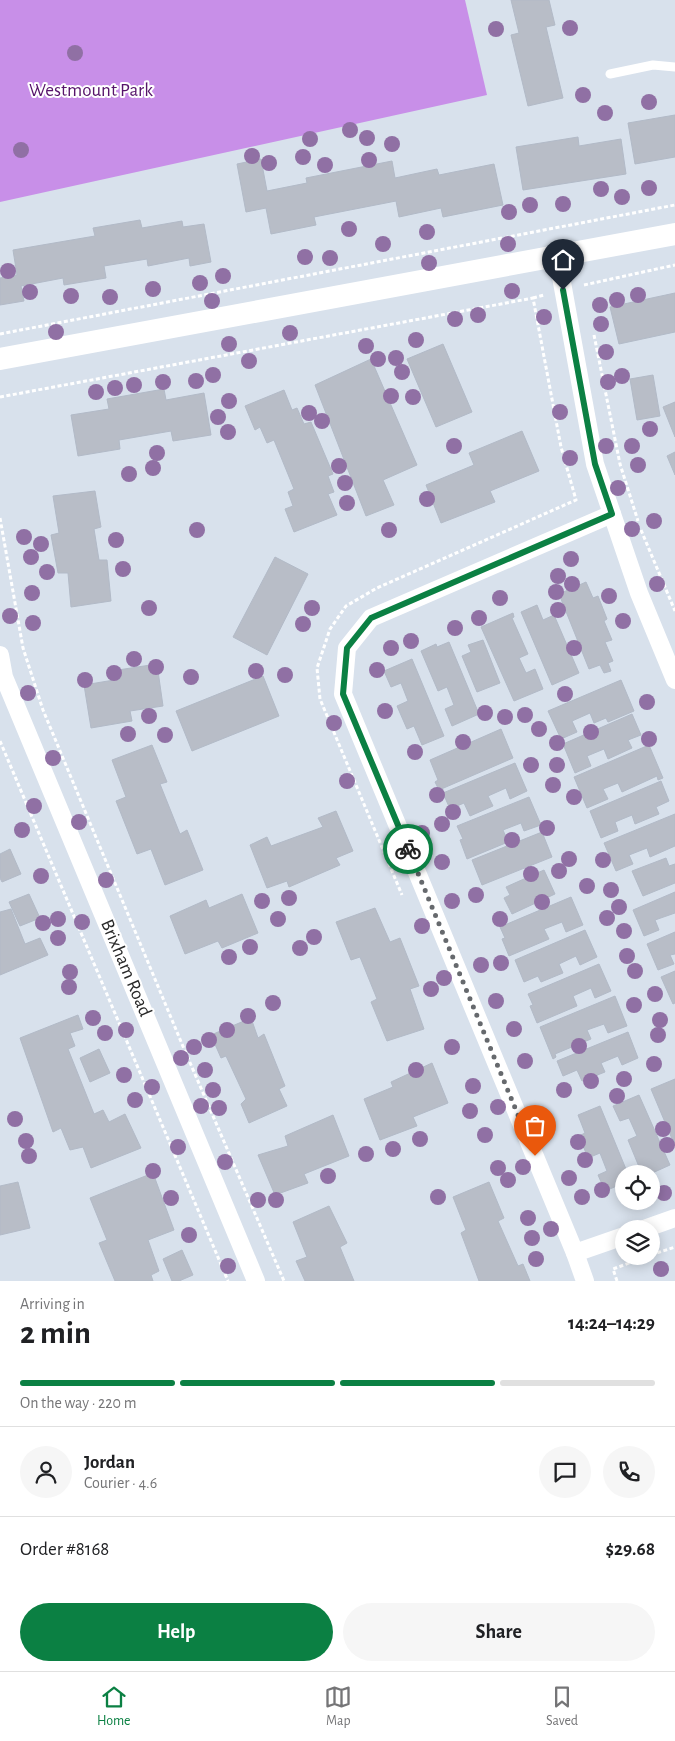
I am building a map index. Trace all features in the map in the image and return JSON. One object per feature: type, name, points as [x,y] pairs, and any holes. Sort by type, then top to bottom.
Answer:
[{"type":"street","points":[[0,359],[675,234]]},
{"type":"street","points":[[557,255],[595,464],[639,593],[675,680]]},
{"type":"street","points":[[585,1281],[343,694],[347,648],[371,618],[612,514]]},
{"type":"street","name":"Brixham Road","points":[[0,655],[4,677],[256,1281]]},
{"type":"street","points":[[660,1223],[675,1218]]},
{"type":"street","points":[[575,1253],[615,1239]]},
{"type":"lane","points":[[610,74],[653,65],[675,67]]},
{"type":"path","points":[[0,334],[675,205]]},
{"type":"path","points":[[586,294],[584,284],[675,265]]},
{"type":"path","points":[[0,397],[533,298],[560,447],[576,500],[377,588],[346,606],[330,629],[317,668],[320,699],[405,902]]},
{"type":"path","points":[[593,332],[620,464],[640,529],[675,611]]},
{"type":"path","points":[[0,518],[23,648],[43,710],[182,1044],[284,1281]]},
{"type":"path","points":[[0,741],[228,1281]]},
{"type":"path","points":[[660,1252],[675,1247]]},
{"type":"path","points":[[617,1281],[613,1269],[624,1265]]},
{"type":"green space","name":"Westmount Park","points":[[0,0],[465,0],[487,95],[0,202]]},
{"type":"building","points":[[511,0],[549,0],[555,25],[546,27],[563,98],[528,106],[511,35],[519,33]]},
{"type":"building","points":[[675,115],[675,157],[635,164],[628,123]]},
{"type":"building","points":[[578,137],[579,146],[621,139],[626,174],[523,190],[516,147]]},
{"type":"building","points":[[261,159],[267,191],[307,183],[306,178],[392,161],[395,178],[437,169],[439,175],[494,164],[503,205],[443,217],[441,208],[399,217],[396,201],[314,217],[316,225],[271,234],[266,208],[246,212],[237,164]]},
{"type":"building","points":[[140,220],[142,228],[182,221],[183,227],[204,224],[211,262],[190,266],[189,258],[148,266],[147,259],[104,266],[106,278],[64,285],[63,278],[21,286],[24,301],[0,305],[0,278],[17,275],[13,250],[95,236],[93,228]]},
{"type":"building","points":[[675,293],[675,332],[619,344],[610,307]]},
{"type":"building","points":[[443,344],[472,412],[436,427],[407,359]]},
{"type":"building","points":[[371,359],[417,465],[383,480],[394,505],[366,516],[315,385]]},
{"type":"building","points":[[653,375],[660,416],[637,420],[630,379]]},
{"type":"building","points":[[164,389],[166,400],[204,393],[211,435],[173,441],[171,431],[119,440],[120,449],[78,456],[71,415],[109,409],[107,399]]},
{"type":"building","points":[[284,390],[292,410],[297,408],[304,424],[311,422],[333,474],[328,476],[334,492],[328,494],[337,515],[294,532],[285,509],[293,506],[288,492],[294,489],[274,440],[267,443],[260,427],[255,430],[245,406]]},
{"type":"building","points":[[675,402],[675,437],[663,407]]},
{"type":"building","points":[[522,431],[539,471],[490,491],[495,502],[441,523],[426,485],[474,465],[469,453]]},
{"type":"building","points":[[675,452],[675,475],[667,456]]},
{"type":"building","points":[[95,491],[101,527],[94,529],[99,560],[107,560],[111,601],[71,607],[68,573],[58,573],[51,535],[59,533],[53,496]]},
{"type":"building","points":[[275,557],[308,574],[267,655],[233,637]]},
{"type":"building","points":[[586,582],[593,598],[598,596],[607,619],[604,621],[612,640],[605,642],[613,661],[608,663],[611,671],[604,673],[600,665],[589,669],[559,594]]},
{"type":"building","points":[[537,605],[543,620],[554,615],[579,673],[552,685],[521,612]]},
{"type":"building","points":[[513,613],[514,617],[512,618],[528,654],[519,658],[526,673],[535,669],[543,689],[514,701],[481,627]]},
{"type":"building","points":[[483,640],[500,683],[477,692],[462,656],[471,652],[468,645]]},
{"type":"building","points":[[449,642],[479,714],[452,726],[445,709],[454,705],[447,687],[438,691],[421,651],[436,644],[437,647]]},
{"type":"building","points":[[412,659],[444,736],[422,745],[414,726],[407,729],[397,706],[408,701],[401,683],[391,687],[384,671]]},
{"type":"building","points":[[157,664],[163,706],[130,711],[132,721],[91,728],[84,685],[120,679],[118,670]]},
{"type":"building","points":[[263,676],[279,716],[192,751],[176,711]]},
{"type":"building","points":[[621,680],[634,711],[608,722],[606,718],[594,723],[590,713],[572,721],[577,732],[561,739],[548,711]]},
{"type":"building","points":[[632,714],[641,735],[628,740],[632,748],[608,759],[604,749],[587,756],[591,766],[575,773],[563,744]]},
{"type":"building","points":[[501,729],[513,758],[439,790],[435,782],[438,780],[430,760]]},
{"type":"building","points":[[152,745],[167,782],[160,784],[180,834],[187,830],[203,870],[165,885],[151,849],[137,854],[116,801],[126,797],[112,760]]},
{"type":"building","points":[[649,745],[663,778],[658,780],[657,776],[622,792],[618,783],[603,789],[608,799],[587,808],[574,777]]},
{"type":"building","points":[[515,763],[527,791],[510,799],[506,788],[488,796],[493,806],[470,816],[464,803],[450,809],[443,793]]},
{"type":"building","points":[[661,781],[669,801],[656,807],[659,814],[635,824],[632,815],[615,822],[618,831],[601,838],[590,811]]},
{"type":"building","points":[[529,797],[541,825],[524,831],[521,823],[503,830],[508,842],[467,859],[460,840],[463,839],[457,826]]},
{"type":"building","points":[[336,811],[353,851],[336,858],[340,865],[289,887],[287,881],[267,888],[250,845],[267,837],[271,846],[323,827],[318,818]]},
{"type":"building","points":[[675,814],[675,846],[650,857],[647,848],[629,855],[633,864],[616,871],[604,843]]},
{"type":"building","points":[[542,832],[552,857],[482,885],[472,860]]},
{"type":"building","points":[[10,849],[21,874],[2,882],[0,878],[0,854]]},
{"type":"building","points":[[666,858],[669,866],[675,864],[675,883],[643,896],[632,871]]},
{"type":"building","points":[[544,870],[555,894],[512,914],[504,898],[510,895],[506,887]]},
{"type":"building","points":[[675,892],[675,913],[655,920],[659,930],[644,936],[633,910]]},
{"type":"building","points":[[29,894],[40,918],[20,926],[9,902]]},
{"type":"building","points":[[242,894],[258,933],[222,948],[218,941],[185,954],[170,916],[206,900],[209,908]]},
{"type":"building","points":[[571,897],[583,925],[566,932],[562,922],[544,929],[549,939],[509,956],[502,939],[505,938],[500,927]]},
{"type":"building","points":[[375,908],[390,942],[400,938],[419,986],[410,989],[424,1029],[387,1041],[371,1002],[377,999],[360,957],[351,960],[336,922]]},
{"type":"building","points":[[11,909],[25,944],[40,938],[48,955],[0,975],[0,912]]},
{"type":"building","points":[[585,930],[597,957],[580,965],[576,956],[559,964],[563,973],[541,982],[538,976],[524,982],[515,960]]},
{"type":"building","points":[[675,932],[675,954],[670,955],[674,964],[658,970],[647,944]]},
{"type":"building","points":[[599,964],[611,991],[595,998],[591,988],[573,996],[577,1006],[537,1023],[530,1006],[533,1005],[528,994]]},
{"type":"building","points":[[675,971],[675,1003],[673,1004],[661,977]]},
{"type":"building","points":[[615,996],[627,1026],[608,1033],[604,1024],[587,1030],[591,1039],[555,1054],[556,1057],[553,1059],[540,1027]]},
{"type":"building","points":[[78,1015],[83,1029],[70,1033],[75,1046],[68,1049],[94,1114],[103,1110],[109,1122],[125,1114],[141,1148],[91,1168],[83,1147],[70,1150],[61,1128],[53,1132],[20,1038]]},
{"type":"building","points":[[251,1018],[258,1038],[264,1034],[285,1086],[279,1089],[287,1106],[249,1123],[241,1104],[246,1099],[226,1056],[221,1058],[211,1035]]},
{"type":"building","points":[[628,1032],[638,1058],[622,1065],[618,1056],[601,1063],[605,1072],[582,1081],[577,1070],[563,1076],[557,1061]]},
{"type":"building","points":[[99,1049],[110,1073],[90,1082],[80,1058]]},
{"type":"building","points":[[432,1063],[448,1103],[413,1117],[417,1126],[380,1140],[364,1099],[393,1087],[391,1082]]},
{"type":"building","points":[[675,1079],[675,1146],[651,1089]]},
{"type":"building","points":[[639,1095],[670,1165],[660,1170],[660,1165],[638,1165],[628,1140],[637,1136],[629,1118],[620,1121],[613,1106]]},
{"type":"building","points":[[600,1106],[624,1165],[615,1165],[615,1187],[605,1191],[598,1175],[607,1171],[600,1153],[588,1158],[579,1136],[585,1133],[578,1115]]},
{"type":"building","points":[[333,1115],[349,1156],[304,1174],[308,1183],[275,1195],[258,1155],[288,1146],[285,1136]]},
{"type":"building","points":[[153,1173],[174,1230],[148,1240],[159,1271],[151,1275],[153,1281],[115,1281],[99,1243],[107,1240],[90,1198]]},
{"type":"building","points":[[18,1182],[30,1228],[0,1235],[0,1186]]},
{"type":"building","points":[[489,1182],[504,1218],[498,1221],[518,1266],[523,1264],[530,1281],[479,1281],[461,1233],[466,1230],[453,1197]]},
{"type":"building","points":[[329,1206],[347,1243],[340,1247],[354,1281],[305,1281],[296,1261],[307,1257],[293,1222]]},
{"type":"building","points":[[182,1250],[193,1275],[179,1281],[172,1281],[163,1259]]},
{"type":"way so far","points":[[408,849],[535,1156]]},
{"type":"route","points":[[408,849],[343,694],[347,648],[371,618],[612,514],[595,464],[563,290]]}]
